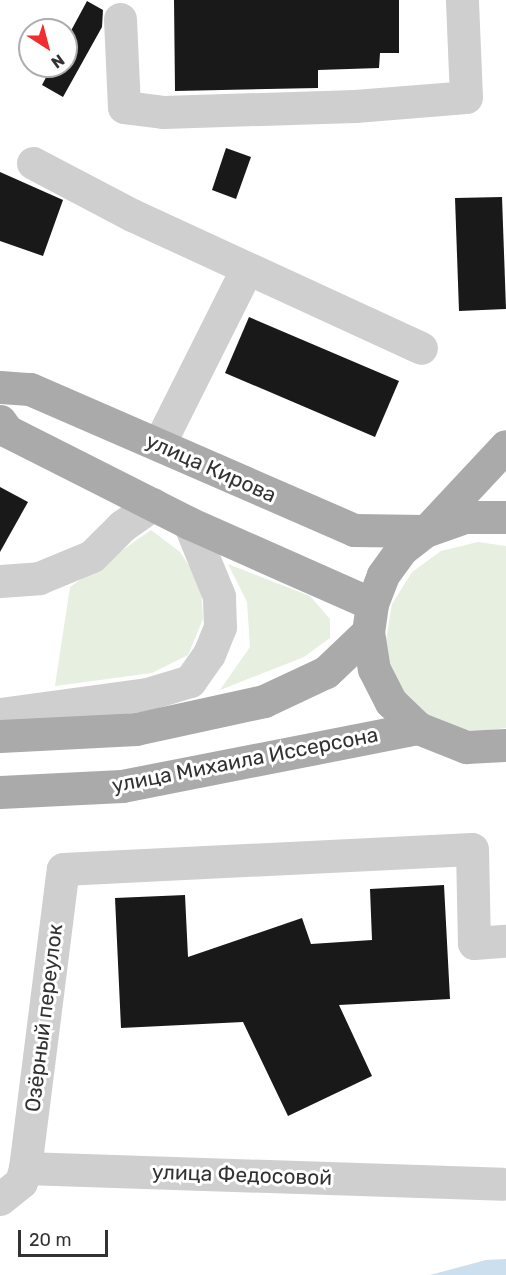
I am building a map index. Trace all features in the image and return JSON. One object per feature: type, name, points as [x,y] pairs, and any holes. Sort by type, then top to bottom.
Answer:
[{"type":"main road","name":"улица Кирова","points":[[0,387],[30,389],[354,530],[425,531]]},
{"type":"main road","points":[[0,421],[7,431],[153,504],[370,618]]},
{"type":"main road","points":[[501,751],[441,741],[418,728],[391,702],[374,669],[370,618],[383,575],[401,550],[425,531],[506,446]]},
{"type":"main road","points":[[425,531],[465,517],[506,517]]},
{"type":"main road","points":[[0,736],[136,729],[264,701],[326,672],[370,618]]},
{"type":"main road","name":"улица Михаила Иссерсона","points":[[0,792],[122,786],[418,728]]},
{"type":"street","points":[[120,19],[124,107],[163,112],[355,106],[466,97],[462,0]]},
{"type":"street","points":[[33,163],[246,270],[421,348]]},
{"type":"street","points":[[159,444],[246,270]]},
{"type":"street","points":[[0,581],[39,578],[92,556],[122,526],[153,504]]},
{"type":"street","points":[[0,714],[147,694],[190,681],[210,654],[220,627],[219,596],[189,523]]},
{"type":"street","name":"Озёрный переулок","points":[[25,1167],[63,869],[472,849],[474,943],[506,941]]},
{"type":"street","points":[[0,1199],[21,1182],[25,1167]]},
{"type":"street","name":"улица Федосовой","points":[[25,1167],[502,1184]]},
{"type":"green space","points":[[151,530],[180,552],[201,584],[203,619],[188,655],[152,673],[55,686],[70,587]]},
{"type":"green space","points":[[478,542],[506,546],[506,728],[483,731],[465,730],[430,717],[403,692],[388,658],[386,640],[392,604],[412,572],[441,551]]},
{"type":"green space","points":[[228,564],[310,596],[330,619],[330,638],[304,657],[220,690],[250,647],[247,602]]},
{"type":"water","points":[[506,1259],[506,1275],[430,1275],[486,1260]]},
{"type":"building","points":[[174,0],[399,0],[399,53],[380,53],[379,68],[318,70],[318,88],[175,91]]},
{"type":"building","points":[[87,1],[103,10],[102,27],[78,70],[78,18]]},
{"type":"building","points":[[46,78],[74,78],[63,97],[42,85]]},
{"type":"building","points":[[226,148],[251,157],[236,199],[212,190]]},
{"type":"building","points":[[0,172],[63,200],[43,256],[0,241]]},
{"type":"building","points":[[502,197],[506,309],[459,311],[455,198]]},
{"type":"building","points":[[249,317],[399,381],[375,437],[225,373]]},
{"type":"building","points":[[0,487],[28,502],[0,552]]},
{"type":"building","points":[[444,885],[450,999],[339,1005],[372,1076],[288,1116],[243,1022],[121,1028],[115,898],[185,895],[188,957],[302,918],[311,944],[372,940],[370,889]]}]
